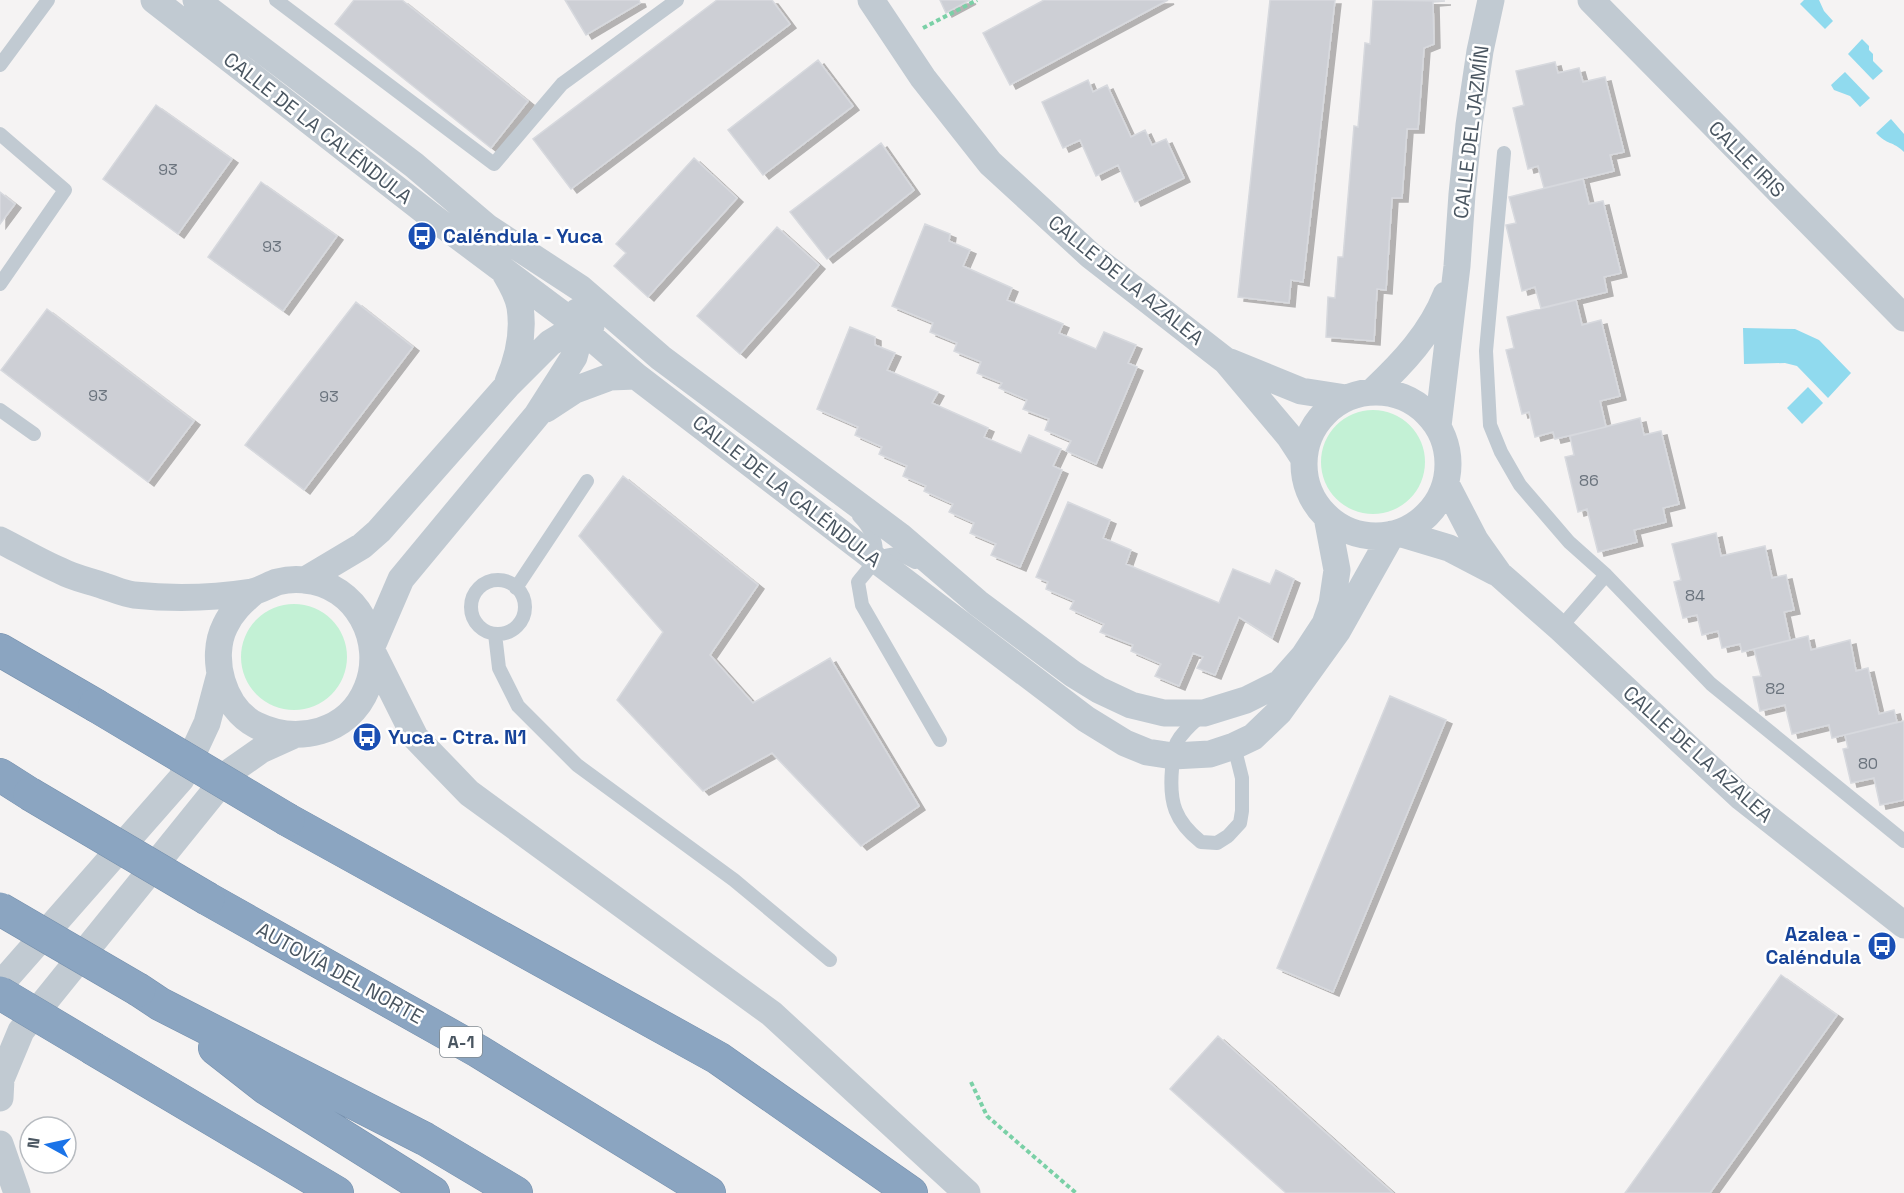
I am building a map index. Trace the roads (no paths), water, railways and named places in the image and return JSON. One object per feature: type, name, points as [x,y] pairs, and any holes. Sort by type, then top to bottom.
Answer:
[{"type":"highway","points":[[0,650],[288,820],[718,1058],[911,1193]]},
{"type":"highway","name":"AUTOVÍA DEL NORTE","points":[[0,775],[208,899],[478,1051],[709,1193]]},
{"type":"highway","points":[[0,909],[150,997],[425,1138],[516,1193]]},
{"type":"highway","points":[[0,993],[337,1193]]},
{"type":"highway","points":[[150,997],[266,1088],[433,1193]]},
{"type":"street","name":"CALLE DE LA CALÉNDULA","points":[[154,0],[435,219],[510,258],[580,288],[661,358],[900,536],[978,603],[1073,674],[1099,690],[1131,705],[1164,713],[1204,713],[1246,700],[1280,683],[1304,656],[1325,624],[1332,604],[1337,570],[1327,517]]},
{"type":"street","name":"CALLE DE LA CALÉNDULA","points":[[196,0],[414,165],[487,227],[510,258],[578,326],[636,376],[1086,719],[1125,743],[1147,752],[1173,756],[1210,754],[1253,737],[1279,712],[1301,684],[1338,630],[1395,533]]},
{"type":"street","name":"CALLE DE LA AZALEA","points":[[871,0],[923,78],[990,163],[1090,255],[1226,361],[1288,436],[1304,459]]},
{"type":"street","name":"CALLE DEL JAZMÍN","points":[[1438,426],[1457,266],[1469,125],[1480,51],[1491,0]]},
{"type":"street","name":"CALLE IRIS","points":[[1591,0],[1904,318]]},
{"type":"street","points":[[507,386],[517,360],[521,322],[510,258]]},
{"type":"street","name":"CALLE DEL JAZMÍN","points":[[1373,391],[1393,373],[1427,333],[1439,313],[1457,266]]},
{"type":"street","points":[[305,580],[362,546],[379,531],[507,386],[550,343],[578,326],[591,326],[606,329],[661,358]]},
{"type":"street","points":[[578,326],[574,357],[537,415],[401,579],[373,649],[372,673],[366,691],[357,706],[344,720],[310,735],[292,736],[272,732],[253,723],[238,710],[227,693],[220,674],[218,650],[224,627],[236,607],[254,592],[279,581],[305,580],[329,587],[349,601],[364,620],[373,649],[415,737],[469,793],[771,1014],[967,1193]]},
{"type":"street","name":"CALLE DE LA AZALEA","points":[[1226,361],[1301,391],[1346,398]]},
{"type":"street","points":[[537,415],[575,390],[610,377],[636,376]]},
{"type":"street","points":[[1373,391],[1392,393],[1408,399],[1426,411],[1438,426],[1446,443],[1448,464],[1446,484],[1435,506],[1419,522],[1395,533],[1373,536],[1347,530],[1327,517],[1314,501],[1307,484],[1304,459],[1311,433],[1323,414],[1346,398],[1373,391]]},
{"type":"street","name":"CALLE DE LA AZALEA","points":[[1446,484],[1475,540],[1498,574]]},
{"type":"street","name":"CALLE DE LA AZALEA","points":[[1395,533],[1449,548],[1498,574],[1560,628],[1741,796],[1904,926]]},
{"type":"street","points":[[0,540],[63,572],[131,594],[182,599],[254,592]]},
{"type":"street","points":[[0,985],[181,779],[207,723],[220,674]]},
{"type":"street","points":[[0,1098],[1,1079],[21,1031],[58,985],[231,771],[261,750],[292,736]]},
{"type":"street","points":[[0,1144],[17,1193]]},
{"type":"lane","points":[[0,65],[48,0]]},
{"type":"lane","points":[[276,0],[494,164],[562,84],[675,0]]},
{"type":"lane","points":[[0,134],[65,190],[0,284]]},
{"type":"lane","points":[[1504,153],[1486,351],[1490,425],[1501,452],[1520,485],[1569,542],[1606,575],[1711,684],[1904,841]]},
{"type":"lane","points":[[0,410],[33,434]]},
{"type":"lane","points":[[789,453],[866,523],[875,546],[874,559],[858,582],[862,605],[940,740]]},
{"type":"lane","points":[[516,588],[587,481]]},
{"type":"lane","points":[[874,559],[892,553],[902,554],[978,603]]},
{"type":"lane","points":[[1560,628],[1606,575]]},
{"type":"lane","points":[[500,580],[516,588],[524,603],[522,618],[511,631],[495,634],[486,632],[478,626],[473,618],[471,600],[482,585],[500,580]]},
{"type":"lane","points":[[495,634],[499,668],[518,706],[577,765],[734,880],[830,960]]},
{"type":"lane","points":[[1204,713],[1189,726],[1177,743],[1173,756],[1170,788],[1173,807],[1179,819],[1201,842],[1217,843],[1228,836],[1240,823],[1242,778],[1234,746]]},
{"type":"water","points":[[1804,0],[1819,0],[1824,11],[1833,21],[1825,29],[1800,4]]},
{"type":"water","points":[[1862,39],[1873,54],[1873,61],[1883,71],[1873,80],[1848,54]]},
{"type":"water","points":[[1845,72],[1870,98],[1860,107],[1850,96],[1834,90],[1831,85]]},
{"type":"water","points":[[1891,119],[1904,134],[1904,152],[1876,133]]},
{"type":"water","points":[[1743,328],[1795,329],[1819,340],[1851,373],[1828,398],[1797,366],[1785,363],[1744,364]]},
{"type":"water","points":[[1808,387],[1823,403],[1802,424],[1787,408]]},
{"type":"place","name":"Caléndula - Yuca","points":[[422,236]]},
{"type":"place","name":"Yuca - Ctra. N1","points":[[367,737]]},
{"type":"place","name":"Azalea - Caléndula","points":[[1882,946]]}]
